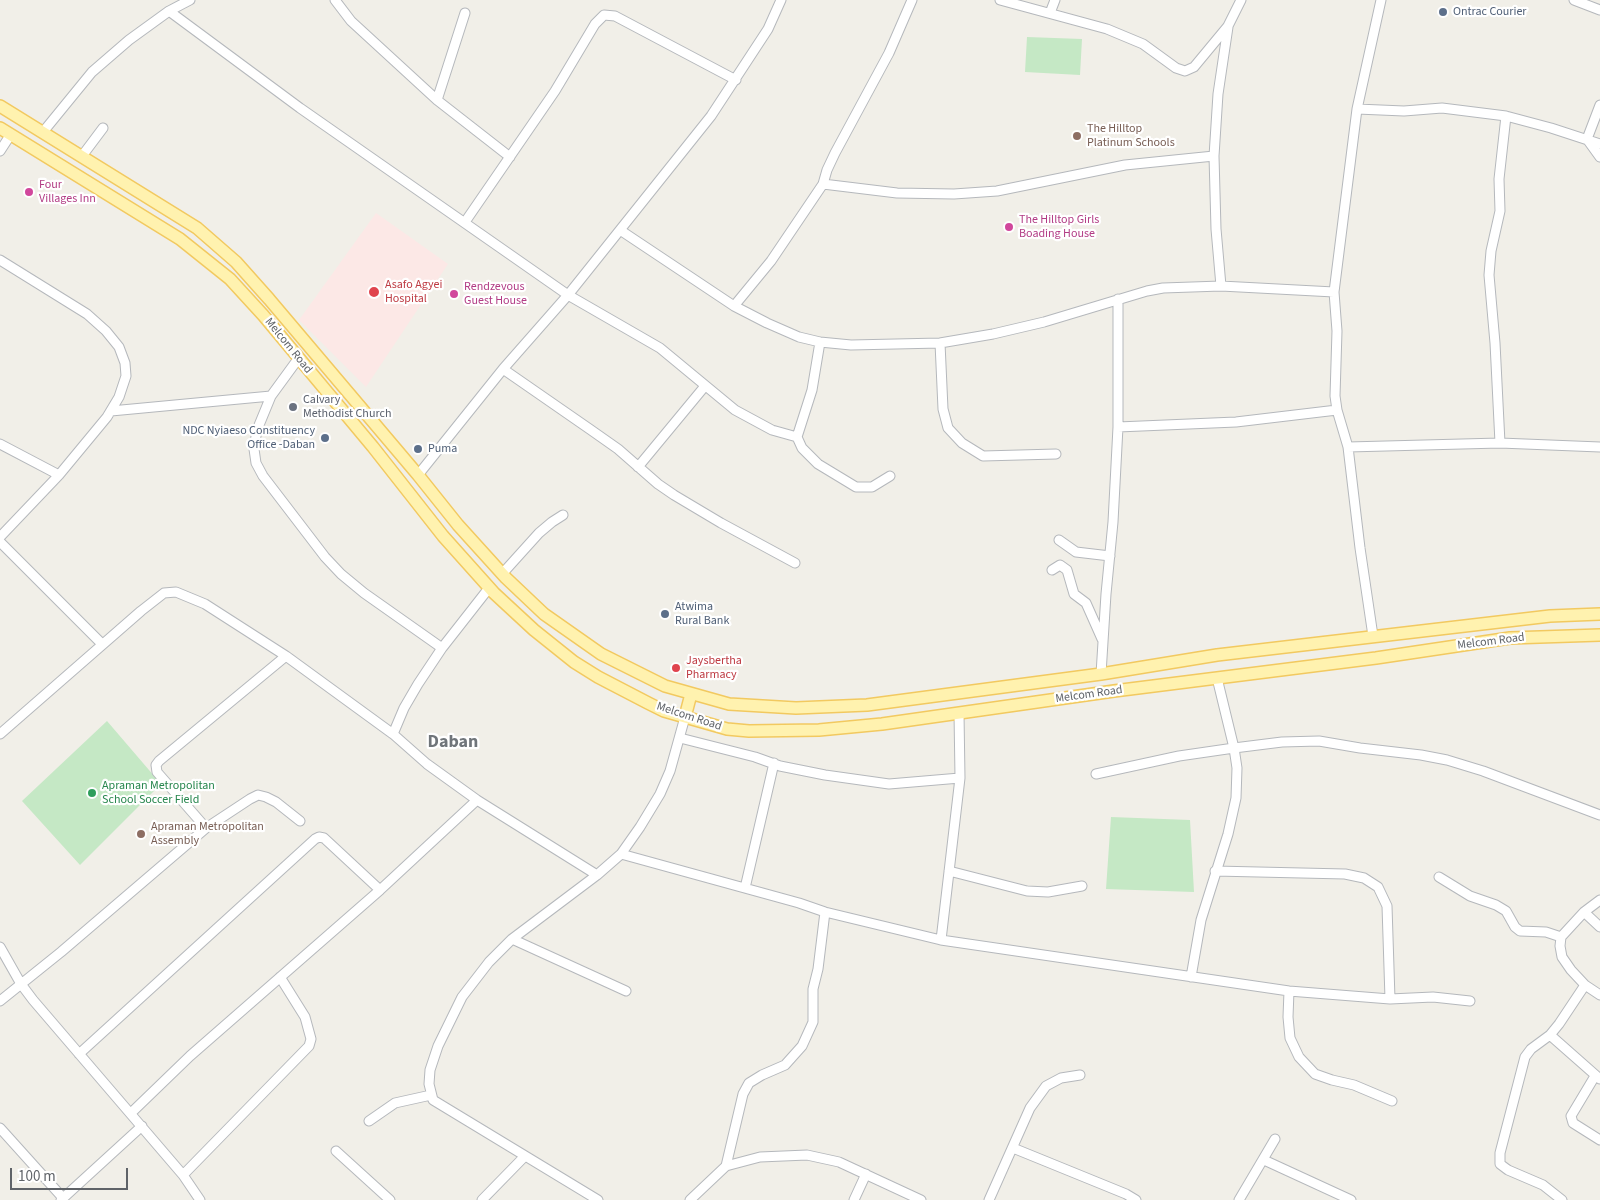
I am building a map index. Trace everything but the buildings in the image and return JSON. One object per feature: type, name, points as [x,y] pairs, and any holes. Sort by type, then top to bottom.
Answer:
[{"type":"main road","points":[[0,106],[197,228],[236,262],[270,298],[458,525],[502,574],[544,614],[601,654],[665,686],[729,704],[796,708],[867,705],[1101,674],[1217,655],[1550,616],[1600,614]]},
{"type":"main road","name":"Melcom Road","points":[[0,128],[180,239],[230,279],[263,315],[443,536],[489,588],[574,662],[648,703],[664,711],[686,718],[727,729],[784,732],[882,724],[1376,658],[1510,638],[1600,635]]},
{"type":"main road","points":[[32,147],[43,132]]},
{"type":"main road","points":[[403,486],[418,475]]},
{"type":"main road","points":[[1373,636],[1376,658]]},
{"type":"main road","points":[[686,718],[691,694]]},
{"type":"street","points":[[43,132],[92,72],[129,40],[169,11],[190,0]]},
{"type":"street","points":[[335,0],[370,39],[437,100],[510,158]]},
{"type":"street","points":[[418,475],[503,369],[568,295],[711,116],[768,28],[781,0]]},
{"type":"street","points":[[734,306],[772,261],[823,184],[831,161],[889,53],[912,0]]},
{"type":"street","points":[[1000,0],[1107,29],[1143,44],[1176,68],[1185,70],[1194,67],[1228,26],[1241,0]]},
{"type":"street","points":[[1050,13],[1055,0]]},
{"type":"street","points":[[1373,636],[1348,447],[1337,410],[1337,331],[1334,292],[1357,109],[1381,0]]},
{"type":"street","points":[[1574,0],[1600,10]]},
{"type":"street","points":[[169,11],[300,108],[568,295],[660,348],[735,410],[758,424],[797,437]]},
{"type":"street","points":[[437,100],[465,13]]},
{"type":"street","points":[[465,222],[555,91],[595,24],[604,15],[615,16],[736,80]]},
{"type":"street","points":[[1221,286],[1216,229],[1214,156],[1218,94],[1228,26]]},
{"type":"street","points":[[1587,139],[1600,105]]},
{"type":"street","points":[[1357,109],[1404,111],[1432,108],[1506,116],[1600,144]]},
{"type":"street","points":[[1500,443],[1495,343],[1489,275],[1491,251],[1500,211],[1499,179],[1506,116]]},
{"type":"street","points":[[82,156],[103,128]]},
{"type":"street","points":[[0,151],[11,134]]},
{"type":"street","points":[[1587,139],[1600,157]]},
{"type":"street","points":[[823,184],[897,193],[962,193],[997,190],[1125,165],[1214,156]]},
{"type":"street","points":[[620,230],[734,306],[767,323],[799,337],[820,342],[851,345],[940,343],[993,334],[1044,322],[1118,299],[1163,288],[1221,286],[1334,292]]},
{"type":"street","points":[[0,260],[87,314],[114,339],[125,363],[126,376],[119,397],[111,411],[59,475],[0,537]]},
{"type":"street","points":[[1101,674],[1118,427],[1118,299]]},
{"type":"street","points":[[820,342],[812,390],[797,437],[802,448],[818,464],[856,488],[872,487],[890,476]]},
{"type":"street","points":[[940,343],[942,409],[948,428],[962,443],[983,456],[1056,454]]},
{"type":"street","points":[[298,358],[271,396],[257,430],[254,449],[256,463],[263,476],[325,557],[341,574],[371,598],[442,648]]},
{"type":"street","points":[[503,369],[591,430],[658,484],[697,509],[795,563]]},
{"type":"street","points":[[638,467],[705,386]]},
{"type":"street","points":[[111,411],[271,396]]},
{"type":"street","points":[[1118,427],[1236,422],[1337,410]]},
{"type":"street","points":[[1348,447],[1500,443],[1600,448]]},
{"type":"street","points":[[0,444],[59,475]]},
{"type":"street","points":[[502,574],[539,533],[562,516]]},
{"type":"street","points":[[1059,540],[1076,552],[1110,556]]},
{"type":"street","points":[[0,542],[102,644]]},
{"type":"street","points":[[1052,570],[1060,565],[1067,570],[1074,594],[1086,603],[1103,642]]},
{"type":"street","points":[[393,734],[409,700],[442,648],[489,588]]},
{"type":"street","points":[[0,734],[102,644],[164,593],[176,592],[205,604],[286,656],[393,734],[428,764],[477,800],[598,875]]},
{"type":"street","points":[[206,828],[158,772],[156,765],[286,656]]},
{"type":"street","points":[[1191,977],[1201,920],[1228,834],[1236,798],[1237,768],[1234,748],[1217,678]]},
{"type":"street","points":[[941,940],[960,778],[959,713]]},
{"type":"street","points":[[598,1200],[446,1110],[433,1100],[429,1084],[430,1070],[438,1046],[462,997],[489,962],[512,939],[598,875],[621,854],[660,794],[686,718]]},
{"type":"street","points":[[680,738],[824,775],[889,784],[960,778]]},
{"type":"street","points":[[1096,774],[1171,758],[1234,748],[1282,742],[1319,741],[1447,760],[1483,770],[1600,815]]},
{"type":"street","points":[[745,888],[774,763]]},
{"type":"street","points":[[0,1001],[61,952],[206,828],[250,799],[258,795],[266,797],[276,802],[300,821]]},
{"type":"street","points":[[131,1113],[190,1056],[380,890],[477,800]]},
{"type":"street","points":[[79,1054],[315,839],[319,837],[324,838],[380,890]]},
{"type":"street","points":[[621,854],[799,902],[825,912],[941,940],[1289,991],[1390,999],[1433,997],[1470,1001]]},
{"type":"street","points":[[949,871],[1027,891],[1048,892],[1082,886]]},
{"type":"street","points":[[1215,871],[1345,874],[1364,878],[1378,887],[1386,906],[1390,999]]},
{"type":"street","points":[[1439,877],[1470,896],[1502,908],[1520,931],[1546,932],[1561,937]]},
{"type":"street","points":[[1600,900],[1584,912],[1561,937],[1560,946],[1562,957],[1571,970],[1586,985],[1600,995]]},
{"type":"street","points":[[726,1166],[743,1094],[749,1083],[785,1065],[802,1046],[813,1022],[813,989],[818,969],[825,912]]},
{"type":"street","points":[[1584,912],[1600,926]]},
{"type":"street","points":[[512,939],[626,991]]},
{"type":"street","points":[[0,947],[21,984],[183,1175],[200,1200]]},
{"type":"street","points":[[183,1175],[309,1046],[311,1039],[305,1017],[280,977]]},
{"type":"street","points":[[1562,1200],[1543,1185],[1508,1170],[1500,1164],[1500,1154],[1526,1057],[1531,1049],[1550,1035],[1586,985]]},
{"type":"street","points":[[1289,991],[1288,1017],[1290,1038],[1299,1057],[1315,1074],[1354,1085],[1392,1101]]},
{"type":"street","points":[[1550,1035],[1598,1077],[1571,1116],[1573,1123],[1600,1140]]},
{"type":"street","points":[[989,1200],[1030,1108],[1046,1086],[1061,1078],[1080,1075]]},
{"type":"street","points":[[369,1121],[395,1103],[431,1095]]},
{"type":"street","points":[[0,1128],[62,1199],[142,1126]]},
{"type":"street","points":[[1239,1200],[1275,1139]]},
{"type":"street","points":[[1013,1148],[1125,1197],[1136,1200]]},
{"type":"street","points":[[336,1151],[390,1200]]},
{"type":"street","points":[[690,1200],[726,1166],[760,1157],[807,1155],[839,1162],[921,1200]]},
{"type":"street","points":[[482,1200],[524,1157]]},
{"type":"street","points":[[1264,1160],[1351,1200]]},
{"type":"street","points":[[854,1200],[866,1174]]},
{"type":"shaded area","name":"Asafo Agyei Hospital","points":[[376,213],[448,264],[366,387],[299,320]]},
{"type":"green space","points":[[1027,37],[1082,39],[1080,75],[1025,72]]},
{"type":"green space","name":"Apraman Metropolitan School Soccer Field","points":[[107,721],[161,784],[80,865],[22,801]]},
{"type":"green space","points":[[1111,817],[1190,820],[1194,892],[1106,889]]},
{"type":"place","name":"Ontrac Courier","points":[[1443,12]]},
{"type":"place","name":"The Hilltop Platinum Schools","points":[[1077,136]]},
{"type":"place","name":"Four Villages Inn","points":[[29,192]]},
{"type":"place","name":"The Hilltop Girls Boading House","points":[[1009,227]]},
{"type":"place","name":"Asafo Agyei Hospital","points":[[374,292]]},
{"type":"place","name":"Rendzevous Guest House","points":[[454,294]]},
{"type":"place","name":"Calvary Methodist Church","points":[[293,407]]},
{"type":"place","name":"NDC Nyiaeso Constituency Office -Daban","points":[[325,438]]},
{"type":"place","name":"Puma","points":[[418,449]]},
{"type":"place","name":"Atwima Rural Bank","points":[[665,614]]},
{"type":"place","name":"Jaysbertha Pharmacy","points":[[676,668]]},
{"type":"place","name":"Apraman Metropolitan School Soccer Field","points":[[92,793]]},
{"type":"place","name":"Apraman Metropolitan Assembly","points":[[141,834]]},
{"type":"district","name":"Daban","points":[[453,743]]}]
